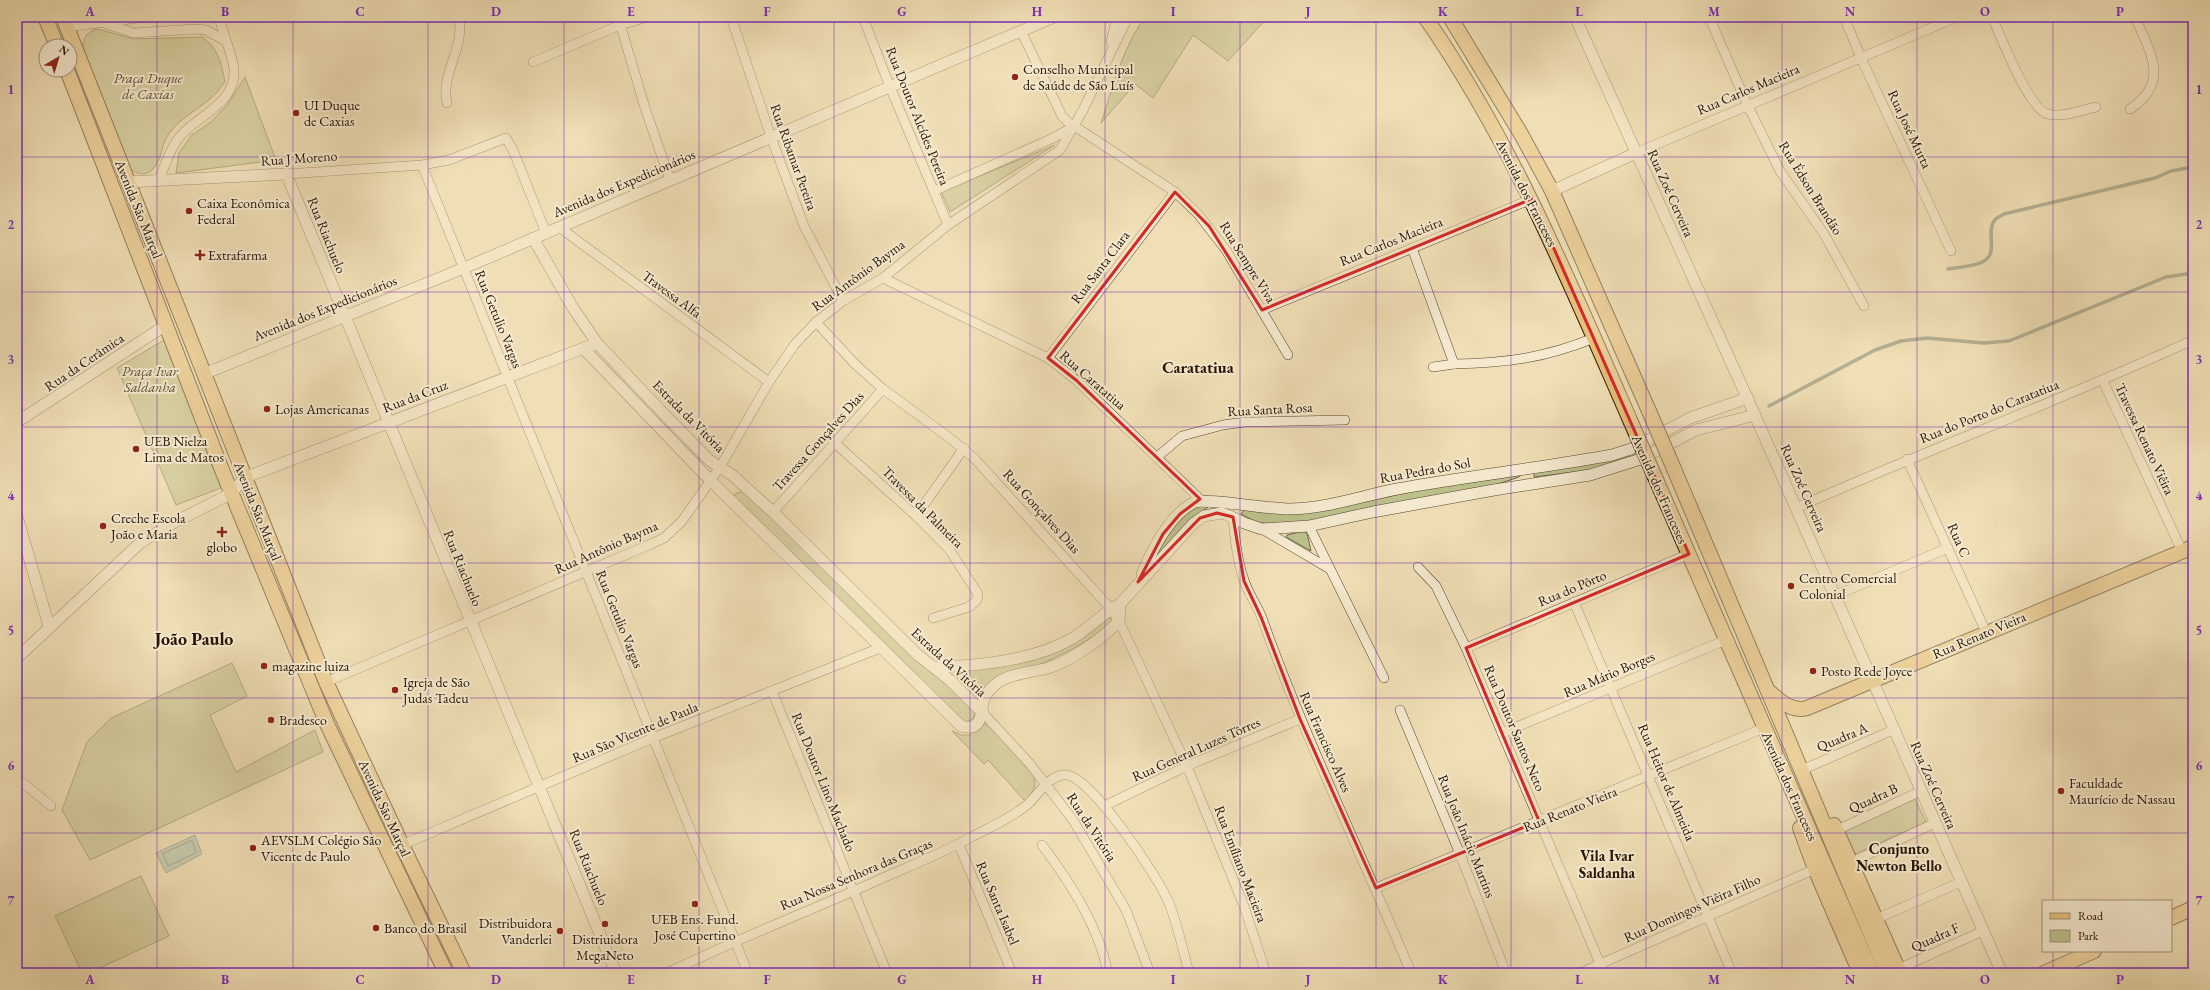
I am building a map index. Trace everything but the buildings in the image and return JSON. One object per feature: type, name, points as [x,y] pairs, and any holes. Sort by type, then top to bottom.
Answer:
[{"type":"main road","points":[[45,17],[54,38]]},
{"type":"main road","name":"Avenida dos Franceses","points":[[1424,17],[1476,96],[1532,199],[1655,476],[1764,728],[1820,866],[1872,973]]},
{"type":"main road","name":"Avenida dos Franceses","points":[[1450,17],[1521,134],[1552,191],[1674,469],[1837,854],[1895,972]]},
{"type":"main road","name":"Avenida São Marçal","points":[[65,22],[244,478],[326,682],[464,973]]},
{"type":"main road","name":"Avenida São Marçal","points":[[70,78],[232,493],[327,724],[446,973]]},
{"type":"main road","name":"Rua Renato Vieira","points":[[1769,691],[1786,705],[1794,709],[1804,709],[2187,549]]},
{"type":"main road","points":[[1802,770],[1837,830],[1852,862],[1876,919],[1895,972]]},
{"type":"main road","points":[[1820,866],[1860,973]]},
{"type":"main road","points":[[2172,918],[2193,908]]},
{"type":"main road","points":[[2044,973],[2092,952]]},
{"type":"street","points":[[65,22],[101,22],[146,17]]},
{"type":"street","points":[[160,181],[164,166],[178,138],[222,101],[231,85],[234,71],[219,17]]},
{"type":"street","points":[[448,103],[446,88],[459,44],[459,17]]},
{"type":"street","points":[[533,62],[619,21],[648,17]]},
{"type":"street","name":"Rua Ribamar Pereira","points":[[731,17],[771,137],[804,226],[842,301]]},
{"type":"street","name":"Rua Doutor Alcídes Pereira","points":[[863,17],[890,87],[948,225]]},
{"type":"street","name":"Avenida dos Expedicionários","points":[[204,374],[464,268],[1054,17]]},
{"type":"street","name":"Rua Antônio Bayma","points":[[1106,64],[1117,17]]},
{"type":"street","name":"Rua Antônio Bayma","points":[[326,682],[664,538],[682,521],[720,467],[769,382],[795,344],[816,322],[842,301],[882,278],[948,225],[1060,150],[1106,64],[1128,17]]},
{"type":"street","name":"Rua Zoé Cerveira","points":[[1575,17],[1748,398],[1893,730],[2002,973]]},
{"type":"street","name":"Rua Édson Brandão","points":[[1709,17],[1748,106],[1780,171],[1824,234],[1864,306]]},
{"type":"street","name":"Rua José Murta","points":[[1844,17],[1861,58],[1951,251]]},
{"type":"street","name":"Rua Carlos Macieira","points":[[1552,191],[1636,153],[1957,17]]},
{"type":"street","points":[[1992,17],[2029,97],[2037,109],[2049,115],[2057,115],[2096,107]]},
{"type":"street","points":[[2130,109],[2148,94],[2154,80],[2155,64],[2135,17]]},
{"type":"street","points":[[619,21],[646,111],[670,180]]},
{"type":"street","points":[[101,22],[134,33],[195,29],[206,30],[226,41]]},
{"type":"street","name":"Rua Sempre Viva","points":[[1021,31],[1062,116],[1074,126],[1175,192],[1209,226],[1226,250],[1288,355]]},
{"type":"street","points":[[934,191],[1051,139],[1074,126]]},
{"type":"street","name":"Rua J Moreno","points":[[128,182],[288,179],[422,165],[449,160],[502,138],[507,139],[546,233]]},
{"type":"street","name":"Rua Getulio Vargas","points":[[422,165],[748,973]]},
{"type":"street","name":"Rua Riachuelo","points":[[288,179],[469,622],[616,973]]},
{"type":"street","name":"Rua Santa Clara","points":[[1048,358],[1175,192]]},
{"type":"street","name":"Rua Carlos Macieira","points":[[1262,310],[1532,199]]},
{"type":"street","name":"Travessa Alfa","points":[[559,228],[769,382]]},
{"type":"street","name":"Estrada da Vitória","points":[[533,238],[573,308],[597,343],[709,460],[740,481],[774,512],[918,655],[962,690],[983,714],[973,727],[961,726],[880,648],[710,480],[584,349]]},
{"type":"street","points":[[1412,248],[1454,364]]},
{"type":"street","name":"Rua Caratatiua","points":[[882,278],[1048,358],[1076,380],[1201,500]]},
{"type":"street","name":"Rua Gonçalves Dias","points":[[816,322],[856,364],[883,389],[964,448],[1042,532],[1115,606]]},
{"type":"street","name":"Rua da Cerâmica","points":[[17,422],[166,325]]},
{"type":"street","points":[[1432,367],[1454,364],[1490,363],[1545,356],[1594,338]]},
{"type":"street","name":"Rua do Porto do Caratatiua","points":[[1796,508],[1907,459],[2103,381],[2193,340]]},
{"type":"street","name":"Rua da Cruz","points":[[244,478],[597,343]]},
{"type":"street","name":"Travessa Renato Viêira","points":[[2103,381],[2187,549]]},
{"type":"street","name":"Travessa Gonçalves Dias","points":[[774,512],[883,389]]},
{"type":"street","name":"Rua Pedra do Sol","points":[[934,667],[969,665],[1042,651],[1074,638],[1115,606],[1196,521],[1221,508],[1310,508],[1396,489],[1623,452],[1690,418],[1748,398]]},
{"type":"street","name":"Rua Pedra do Sol","points":[[1138,582],[1152,551],[1163,534],[1184,510],[1201,500],[1221,508],[1233,518],[1244,524],[1262,529],[1309,526],[1373,512],[1590,475],[1610,470],[1641,459],[1696,430],[1755,415]]},
{"type":"street","name":"Rua Santa Rosa","points":[[1157,457],[1182,436],[1223,425],[1244,422],[1345,420]]},
{"type":"street","name":"Travessa da Palmeira","points":[[835,442],[916,516],[949,549],[962,567],[979,596],[978,600],[969,607],[933,618]]},
{"type":"street","points":[[916,516],[964,448]]},
{"type":"street","name":"Rua C","points":[[1907,459],[1986,632]]},
{"type":"street","points":[[1503,489],[1510,483],[1527,478],[1528,472],[1524,468]]},
{"type":"street","points":[[17,658],[49,626],[140,543],[171,524],[232,493],[244,478]]},
{"type":"street","points":[[17,516],[49,626]]},
{"type":"street","name":"Rua Francisco Alves","points":[[1233,518],[1235,544],[1244,581],[1261,616],[1300,719],[1376,888],[1411,973]]},
{"type":"street","points":[[1309,526],[1328,568],[1344,594],[1384,678]]},
{"type":"street","points":[[1262,529],[1328,568]]},
{"type":"street","points":[[1834,596],[1948,548]]},
{"type":"street","name":"Rua do Pôrto","points":[[1466,648],[1688,554]]},
{"type":"street","name":"Rua Doutor Santos Neto","points":[[1418,567],[1436,586],[1466,648],[1604,973]]},
{"type":"street","name":"Rua Heitor de Almeida","points":[[1574,602],[1732,973]]},
{"type":"street","points":[[1115,606],[1119,621],[1186,766]]},
{"type":"street","points":[[983,714],[984,700],[996,684],[1012,676],[1061,663],[1100,638],[1119,621]]},
{"type":"street","name":"Rua Mário Borges","points":[[1502,733],[1726,640]]},
{"type":"street","name":"Rua São Vicente de Paula","points":[[402,845],[653,738],[880,648]]},
{"type":"street","name":"Rua Doutor Lino Machado","points":[[772,691],[887,973]]},
{"type":"street","name":"Rua João Inácio Martins","points":[[1400,710],[1460,854],[1506,973]]},
{"type":"street","name":"Rua da Vitória","points":[[983,714],[1046,784],[1073,820],[1126,910],[1150,973]]},
{"type":"street","name":"Rua General Luzes Tôrres","points":[[1104,806],[1186,766],[1300,719]]},
{"type":"street","name":"Rua Renato Vieira","points":[[1376,888],[1764,728]]},
{"type":"street","name":"Quadra A","points":[[1802,770],[1893,730]]},
{"type":"street","name":"Rua Emíliano Macieira","points":[[1186,766],[1244,906],[1266,973]]},
{"type":"street","points":[[1046,784],[1061,775],[1072,776],[1082,783],[1104,806],[1139,853],[1160,885],[1169,903],[1189,973]]},
{"type":"street","points":[[18,782],[51,806]]},
{"type":"street","name":"Rua Nossa Senhora das Graças","points":[[667,973],[735,940],[854,891],[959,845],[1019,811],[1033,799],[1046,784]]},
{"type":"street","name":"Quadra B","points":[[1837,830],[1921,791]]},
{"type":"street","points":[[1852,862],[1935,823]]},
{"type":"street","name":"Rua Santa Isabel","points":[[959,845],[1012,973]]},
{"type":"street","points":[[1042,845],[1068,880],[1091,922],[1103,948],[1108,973]]},
{"type":"street","name":"Rua Domingos Viêira Filho","points":[[1580,973],[1820,866]]},
{"type":"street","points":[[1876,919],[1961,882]]},
{"type":"street","name":"Quadra F","points":[[1895,972],[1983,931]]},
{"type":"highlighted area","points":[[1175,192],[1209,226],[1262,310],[1532,199],[1689,554],[1466,648],[1539,821],[1376,888],[1300,719],[1261,617],[1244,581],[1233,517],[1217,513],[1200,518],[1138,582],[1163,534],[1180,514],[1200,499],[1076,380],[1048,358]]},
{"type":"green space","points":[[1145,17],[1268,17],[1228,61],[1193,35],[1153,98],[1135,84],[1101,123],[1124,55]]},
{"type":"green space","name":"Praça Duque de Caxias","points":[[98,29],[134,39],[203,37],[213,47],[220,63],[225,82],[212,97],[174,127],[167,136],[156,165],[153,169],[144,174],[137,173],[128,167],[83,50],[86,36]]},
{"type":"green space","name":"Praça Duque de Caxias","points":[[245,77],[276,160],[176,173],[179,153],[192,135],[211,122],[227,105]]},
{"type":"green space","points":[[1055,145],[950,212],[941,192]]},
{"type":"green space","name":"Praça Ivar Saldanha","points":[[164,340],[221,488],[176,505],[117,368]]},
{"type":"green space","points":[[1629,455],[1631,459],[1597,469],[1534,477],[1534,471]]},
{"type":"green space","points":[[1521,475],[1498,484],[1310,521],[1270,524],[1256,522],[1241,514],[1244,510],[1314,512],[1425,489]]},
{"type":"green space","points":[[743,491],[950,686],[975,713],[973,719],[965,723],[734,499],[735,494]]},
{"type":"green space","points":[[1197,505],[1208,505],[1208,507],[1190,520],[1159,557],[1155,557],[1154,552],[1182,516]]},
{"type":"green space","points":[[1303,531],[1307,533],[1311,551],[1286,537],[1287,535]]},
{"type":"green space","points":[[1106,618],[1110,618],[1112,621],[1081,644],[978,694],[974,693],[956,676],[959,670],[1018,663]]},
{"type":"green space","points":[[232,663],[247,696],[210,715],[236,772],[315,730],[323,752],[90,860],[62,810],[87,742],[111,718]]},
{"type":"green space","points":[[985,724],[989,724],[1033,775],[1035,786],[1025,801],[988,760],[984,764],[952,731],[961,735],[970,735]]},
{"type":"green space","points":[[1915,799],[1926,822],[1855,854],[1844,832]]},
{"type":"green space","points":[[141,876],[169,936],[89,973],[82,973],[55,916]]},
{"type":"water","points":[[195,835],[202,854],[166,873],[156,853]]},
{"type":"waterway","points":[[1948,269],[1980,263],[1986,259],[1990,255],[1991,250],[1992,226],[1994,221],[2004,214],[2155,178],[2171,171],[2193,167]]},
{"type":"waterway","points":[[1769,406],[1875,350],[1901,341],[1927,338],[1984,343],[2009,341],[2166,277],[2193,273]]},
{"type":"place","name":"Conselho Municipal de Saúde de São Luís","points":[[1015,77]]},
{"type":"place","name":"UI Duque de Caxias","points":[[296,113]]},
{"type":"place","name":"Caixa Econômica Federal","points":[[189,211]]},
{"type":"place","name":"Extrafarma","points":[[200,255]]},
{"type":"place","name":"Lojas Americanas","points":[[267,409]]},
{"type":"place","name":"UEB Nielza Lima de Matos","points":[[136,449]]},
{"type":"place","name":"Creche Escola João e Maria","points":[[103,526]]},
{"type":"place","name":"globo","points":[[222,532]]},
{"type":"place","name":"Centro Comercial Colonial","points":[[1791,586]]},
{"type":"place","name":"magazine luiza","points":[[264,666]]},
{"type":"place","name":"Posto Rede Joyce","points":[[1813,671]]},
{"type":"place","name":"Igreja de São Judas Tadeu","points":[[395,690]]},
{"type":"place","name":"Bradesco","points":[[271,720]]},
{"type":"place","name":"Faculdade Maurício de Nassau","points":[[2061,791]]},
{"type":"place","name":"AEVSLM Colégio São Vicente de Paulo","points":[[253,848]]},
{"type":"place","name":"UEB Ens. Fund. José Cupertino","points":[[695,904]]},
{"type":"place","name":"Distriuidora MegaNeto","points":[[605,924]]},
{"type":"place","name":"Banco do Brasil","points":[[376,928]]},
{"type":"place","name":"Distribuidora Vanderlei","points":[[560,931]]},
{"type":"district","name":"Caratatiua","points":[[1198,367]]},
{"type":"district","name":"João Paulo","points":[[194,639]]},
{"type":"district","name":"Conjunto Newton Bello","points":[[1899,858]]},
{"type":"district","name":"Vila Ivar Saldanha","points":[[1607,864]]}]
